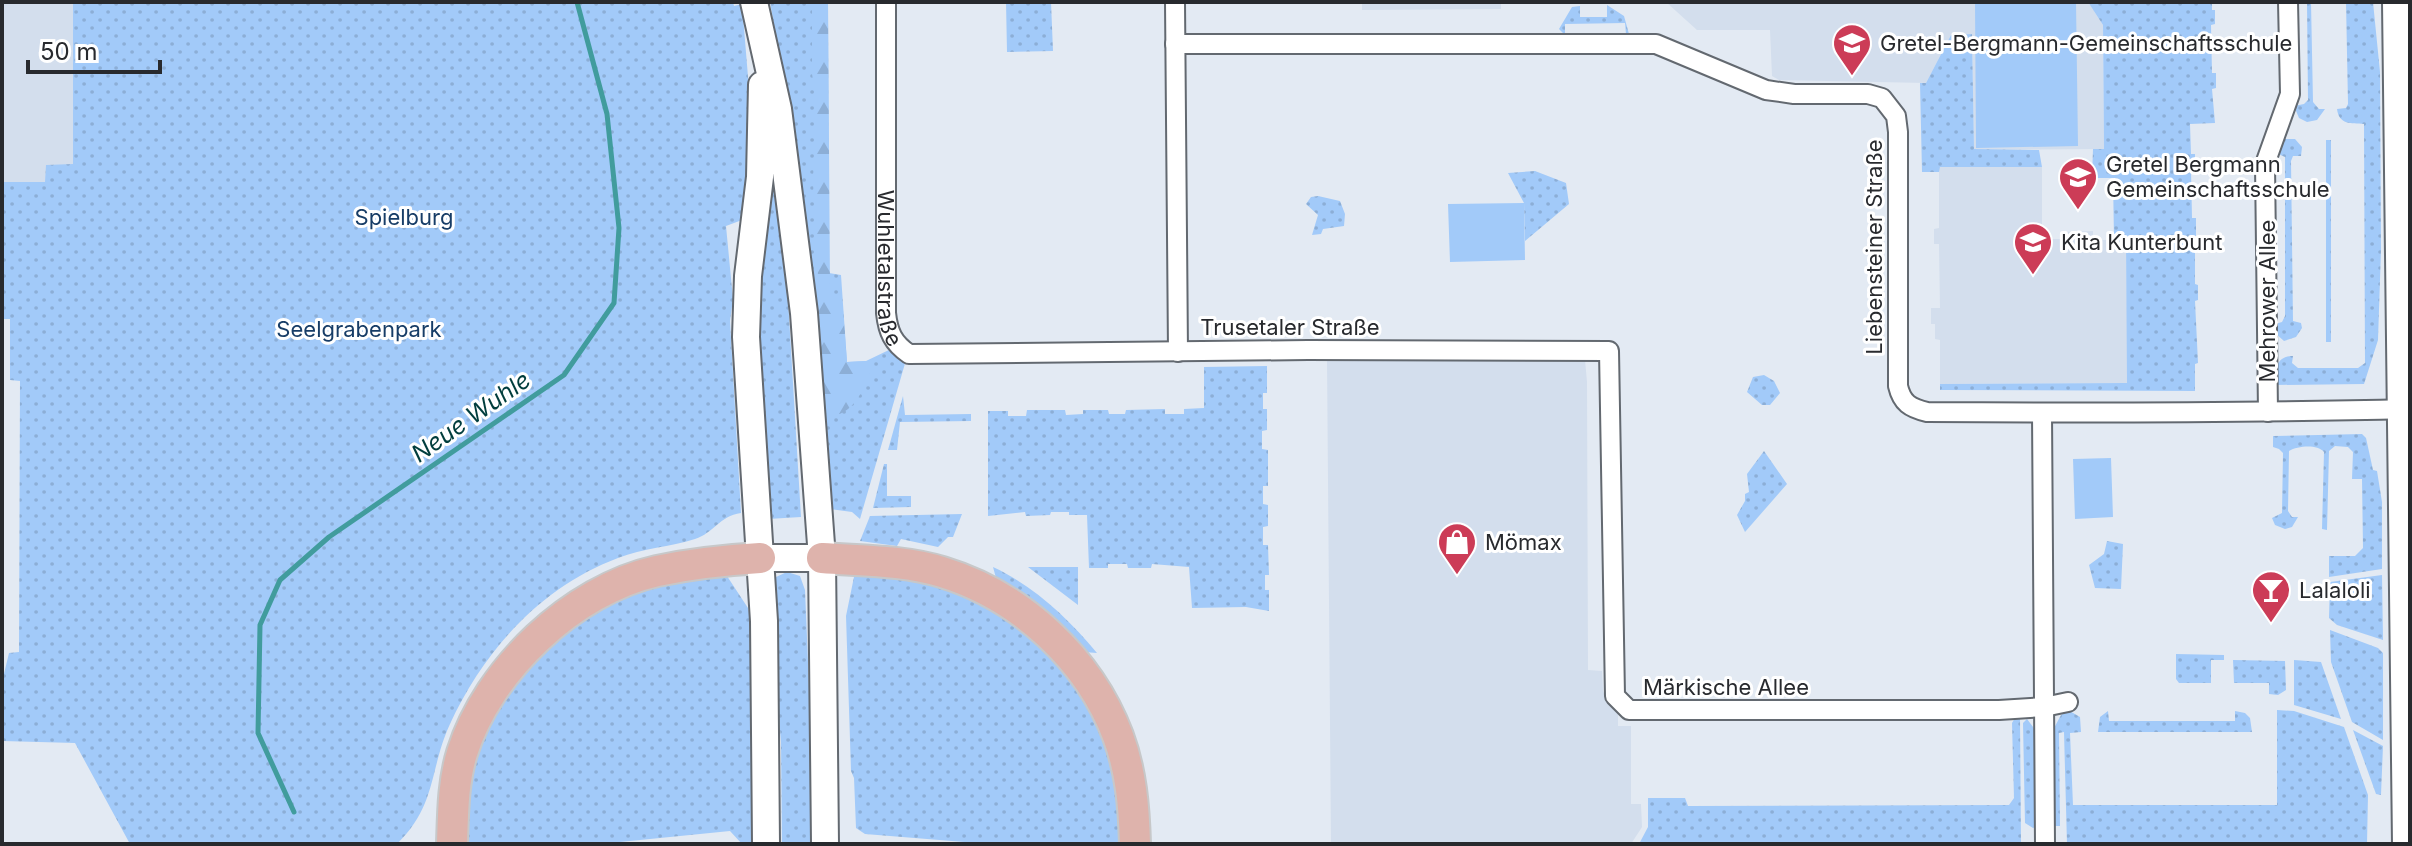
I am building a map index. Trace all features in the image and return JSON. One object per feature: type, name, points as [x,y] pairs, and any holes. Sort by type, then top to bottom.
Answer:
[{"type":"main road","points":[[754,2],[778,109],[804,313],[822,558],[825,844]]},
{"type":"main road","points":[[2396,2],[2405,410],[2406,844]]},
{"type":"main road","points":[[763,45],[760,177],[748,276],[746,337],[764,621],[766,844]]},
{"type":"main road","points":[[452,844],[453,800],[462,753],[478,714],[531,643],[565,615],[609,589],[655,572],[760,558],[822,558],[901,563],[941,571],[977,585],[1020,610],[1053,638],[1090,682],[1119,739],[1133,800],[1135,844]]},
{"type":"street","name":"Wuhletalstraße","points":[[886,2],[886,313],[887,328],[893,339],[909,354],[1178,352]]},
{"type":"street","name":"Trusetaler Straße","points":[[1175,2],[1178,352],[1609,351]]},
{"type":"street","name":"Mehrower Allee","points":[[2268,412],[2265,164],[2290,94],[2288,2]]},
{"type":"street","name":"Liebensteiner Straße","points":[[1175,44],[1656,44],[1766,90],[1794,94],[1868,94],[1882,98],[1896,116],[1898,132],[1898,382],[1901,398],[1909,406],[1927,412],[2042,413],[2405,410]]},
{"type":"street","name":"Märkische Allee","points":[[1609,351],[1615,696],[1629,710],[1999,710],[2068,702]]},
{"type":"street","points":[[2042,413],[2045,844]]},
{"type":"shaded area","points":[[2,2],[73,2],[73,164],[46,182],[2,182]]},
{"type":"shaded area","points":[[1352,2],[1501,2],[1501,9],[1362,10],[1362,3]]},
{"type":"shaded area","name":"Gretel-Bergmann-Gemeinschaftsschule","points":[[1666,2],[2088,2],[2103,25],[2104,149],[1974,150],[1972,34],[1951,35],[1926,83],[1779,80],[1772,76],[1770,30],[1697,30]]},
{"type":"shaded area","name":"Kita Kunterbunt","points":[[1939,167],[2042,167],[2042,239],[2063,239],[2064,232],[2093,231],[2093,240],[2126,240],[2128,383],[1940,384],[1940,340],[1935,339],[1935,324],[1931,324],[1931,308],[1940,308],[1939,244],[1934,244],[1934,229],[1939,228]]},
{"type":"shaded area","points":[[1327,359],[1585,360],[1587,382],[1588,670],[1602,671],[1603,691],[1608,704],[1618,714],[1618,726],[1631,726],[1631,804],[1641,804],[1642,827],[1631,844],[1331,844]]},
{"type":"green space","name":"Seelgrabenpark","points":[[73,2],[742,4],[751,113],[744,239],[742,220],[726,226],[733,299],[730,321],[741,513],[727,517],[695,539],[627,555],[590,570],[540,604],[518,624],[480,671],[464,697],[443,741],[426,801],[410,830],[397,844],[130,844],[75,743],[2,741],[2,682],[9,653],[19,652],[20,381],[10,380],[10,319],[2,319],[2,182],[45,182],[46,165],[73,164]]},
{"type":"green space","points":[[770,2],[828,2],[829,273],[841,275],[847,362],[866,361],[891,349],[906,360],[860,519],[852,512],[830,509],[782,72]]},
{"type":"green space","points":[[812,2],[828,2],[830,287],[832,297],[843,310],[847,362],[866,361],[873,366],[853,404],[831,417],[822,410],[812,299],[818,277],[813,182],[816,97],[812,74]]},
{"type":"green space","points":[[1006,2],[1051,2],[1053,51],[1007,52]]},
{"type":"green space","points":[[1975,2],[2076,2],[2078,146],[1976,148]]},
{"type":"green space","points":[[2088,2],[2212,2],[2212,10],[2215,10],[2215,24],[2211,25],[2212,73],[2216,73],[2216,88],[2212,89],[2215,123],[2190,124],[2191,154],[2195,154],[2195,170],[2191,170],[2192,218],[2196,218],[2196,236],[2191,236],[2191,251],[2195,251],[2195,284],[2198,285],[2198,300],[2195,301],[2198,363],[2195,364],[2195,391],[1940,390],[1940,384],[2127,383],[2126,241],[2114,240],[2113,178],[2092,178],[2093,149],[2104,149],[2103,25]]},
{"type":"green space","points":[[2307,2],[2311,2],[2313,102],[2319,109],[2325,109],[2317,120],[2307,122],[2299,118],[2294,106],[2308,100]]},
{"type":"green space","points":[[2346,2],[2373,2],[2380,72],[2378,340],[2364,384],[2275,385],[2277,365],[2287,357],[2293,356],[2292,363],[2298,368],[2358,368],[2365,363],[2364,124],[2343,121],[2337,109],[2346,108],[2348,104]]},
{"type":"green space","points":[[1607,5],[1624,16],[1629,34],[1626,34],[1625,23],[1565,24],[1565,35],[1559,29],[1572,7],[1580,6],[1580,17],[1607,17]]},
{"type":"green space","points":[[1972,34],[1974,149],[2039,150],[2042,167],[1940,167],[1939,172],[1922,172],[1920,83],[1926,83],[1951,35]]},
{"type":"green space","points":[[2285,139],[2295,139],[2302,147],[2301,156],[2293,156],[2291,161],[2293,321],[2301,323],[2302,328],[2296,337],[2284,341],[2275,333],[2275,324],[2282,322],[2285,316],[2285,157],[2276,153]]},
{"type":"green space","points":[[2326,140],[2331,140],[2331,342],[2326,342]]},
{"type":"green space","points":[[1535,171],[1566,183],[1569,204],[1525,241],[1524,203],[1508,173]]},
{"type":"green space","points":[[773,191],[780,192],[783,216],[801,517],[768,519],[759,373],[759,294],[768,200]]},
{"type":"green space","points":[[1311,197],[1340,201],[1345,214],[1344,226],[1323,229],[1321,234],[1312,235],[1318,215],[1306,204]]},
{"type":"green space","points":[[1524,203],[1525,260],[1450,262],[1448,204]]},
{"type":"green space","points":[[1267,366],[1267,393],[1263,393],[1263,409],[1267,409],[1267,430],[1262,431],[1262,449],[1268,450],[1268,486],[1263,486],[1263,504],[1268,505],[1268,526],[1263,527],[1263,545],[1268,545],[1269,575],[1265,575],[1265,590],[1269,590],[1269,611],[1246,607],[1192,608],[1189,567],[1152,564],[1151,568],[1128,568],[1127,564],[1108,564],[1108,568],[1089,568],[1087,515],[1051,512],[1050,515],[1026,516],[1025,512],[988,516],[988,411],[1008,411],[1008,416],[1026,416],[1027,410],[1065,410],[1066,415],[1083,414],[1083,410],[1125,414],[1126,410],[1165,409],[1165,414],[1184,414],[1184,409],[1204,408],[1204,367]]},
{"type":"green space","points":[[1764,375],[1774,381],[1780,393],[1770,405],[1762,405],[1747,392],[1753,377]]},
{"type":"green space","points":[[903,396],[905,415],[971,414],[971,421],[900,422],[897,450],[888,450]]},
{"type":"green space","points":[[2362,434],[2366,438],[2373,470],[2377,471],[2382,502],[2382,569],[2329,577],[2329,556],[2355,556],[2363,548],[2362,479],[2352,479],[2353,452],[2348,447],[2335,446],[2329,451],[2327,530],[2322,529],[2324,452],[2307,447],[2289,451],[2288,511],[2292,517],[2298,517],[2292,527],[2285,529],[2275,525],[2272,518],[2282,513],[2283,453],[2273,447],[2273,436]]},
{"type":"green space","points":[[1764,451],[1787,484],[1745,532],[1737,515],[1745,501],[1745,494],[1749,492],[1747,474]]},
{"type":"green space","points":[[2111,458],[2113,517],[2075,519],[2073,459]]},
{"type":"green space","points":[[884,464],[887,464],[887,496],[911,496],[911,507],[873,508]]},
{"type":"green space","points":[[962,514],[953,537],[948,537],[938,547],[901,539],[897,546],[860,541],[870,516]]},
{"type":"green space","points":[[2107,541],[2123,544],[2121,589],[2095,588],[2089,565],[2104,554]]},
{"type":"green space","points":[[993,567],[1050,604],[1097,653],[1084,652],[1066,630],[1044,611],[996,578]]},
{"type":"green space","points":[[1028,567],[1078,567],[1078,605]]},
{"type":"green space","points":[[787,572],[800,576],[805,590],[811,844],[782,844],[781,742],[774,661],[772,583],[776,577]]},
{"type":"green space","points":[[855,572],[914,579],[956,589],[994,609],[1040,646],[1079,692],[1107,743],[1119,789],[1120,844],[989,844],[865,834],[856,828],[846,616]]},
{"type":"green space","points":[[725,573],[748,608],[751,620],[752,844],[742,844],[730,831],[600,844],[461,844],[476,748],[509,684],[591,609],[631,590]]},
{"type":"green space","points":[[2382,575],[2383,640],[2337,625],[2329,618],[2330,582]]},
{"type":"green space","points":[[2330,630],[2378,648],[2383,653],[2383,740],[2352,722],[2331,662]]},
{"type":"green space","points":[[2176,654],[2224,655],[2224,660],[2211,660],[2211,683],[2179,683],[2176,679]]},
{"type":"green space","points":[[2233,660],[2285,661],[2286,690],[2278,695],[2269,694],[2269,683],[2234,683]]},
{"type":"green space","points":[[2294,660],[2321,662],[2341,719],[2294,705]]},
{"type":"green space","points":[[2068,710],[2080,717],[2081,732],[2070,733],[2073,805],[2277,805],[2277,710],[2294,711],[2344,727],[2368,795],[2367,844],[2067,844],[2064,732],[2059,733],[2060,826],[2052,826],[2053,730],[2061,715]]},
{"type":"green space","points":[[2108,711],[2109,721],[2235,721],[2235,711],[2245,713],[2250,718],[2252,732],[2098,732],[2100,717]]},
{"type":"green space","points":[[2020,717],[2021,844],[1639,844],[1648,827],[1648,798],[1685,798],[1688,806],[2009,805],[2014,798],[2012,723]]},
{"type":"green space","points":[[2027,719],[2036,731],[2036,827],[2033,828],[2025,823],[2023,723]]},
{"type":"green space","points":[[2353,730],[2383,746],[2381,795],[2376,794]]},
{"type":"waterway","name":"Neue Wuhle","points":[[294,812],[258,733],[260,625],[280,580],[329,537],[564,375],[614,303],[619,228],[607,114],[577,2]]},
{"type":"place","name":"Gretel-Bergmann-Gemeinschaftsschule","points":[[1852,77]]},
{"type":"place","name":"Gretel Bergmann Gemeinschaftsschule","points":[[2078,211]]},
{"type":"place","name":"Kita Kunterbunt","points":[[2033,276]]},
{"type":"place","name":"Mömax","points":[[1457,576]]},
{"type":"place","name":"Lalaloli","points":[[2271,624]]},
{"type":"park label","name":"Spielburg","points":[[404,217]]}]
